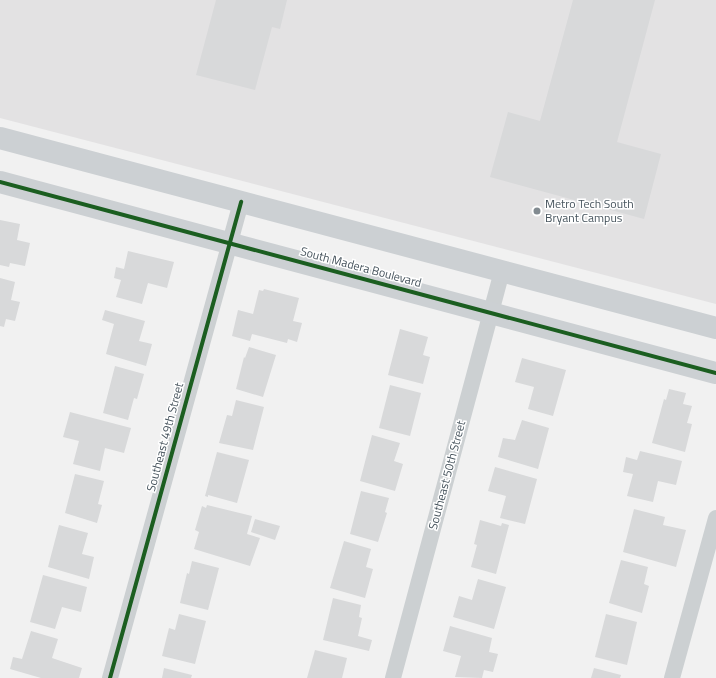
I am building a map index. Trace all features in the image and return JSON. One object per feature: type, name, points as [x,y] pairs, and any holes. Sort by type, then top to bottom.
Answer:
[{"type":"street","points":[[0,138],[716,328]]},
{"type":"street","name":"South Madera Boulevard","points":[[0,182],[716,373]]},
{"type":"street","name":"Southeast 49th Street","points":[[110,678],[241,202]]},
{"type":"street","name":"Southeast 50th Street","points":[[393,678],[502,272]]},
{"type":"street","points":[[672,678],[716,518]]},
{"type":"shaded area","name":"Metro Tech South Bryant Campus","points":[[0,0],[716,0],[716,304],[0,118]]},
{"type":"building","points":[[216,0],[287,0],[280,29],[272,27],[255,90],[196,75]]},
{"type":"building","points":[[573,0],[655,0],[617,142],[661,154],[644,219],[490,177],[508,112],[540,121]]},
{"type":"building","points":[[0,220],[20,224],[17,240],[30,243],[25,266],[10,263],[9,267],[0,265]]},
{"type":"building","points":[[128,251],[174,262],[167,288],[148,283],[142,304],[116,297],[121,280],[114,278],[116,267],[124,269]]},
{"type":"building","points":[[0,278],[15,282],[11,300],[20,302],[15,321],[6,319],[4,327],[0,326]]},
{"type":"building","points":[[264,289],[299,298],[293,321],[302,323],[297,342],[288,339],[287,343],[252,334],[250,341],[232,336],[238,310],[253,314],[259,290],[263,291]]},
{"type":"building","points":[[105,310],[145,321],[139,341],[152,344],[146,366],[106,354],[114,324],[102,320]]},
{"type":"building","points":[[400,329],[428,337],[423,355],[430,357],[423,384],[388,375]]},
{"type":"building","points":[[249,347],[276,355],[263,397],[236,389],[244,357],[245,358]]},
{"type":"building","points":[[522,358],[566,370],[553,416],[528,409],[534,387],[515,382]]},
{"type":"building","points":[[115,366],[144,374],[137,399],[134,398],[128,420],[103,413]]},
{"type":"building","points":[[390,385],[421,393],[410,436],[379,428]]},
{"type":"building","points":[[669,389],[686,393],[683,404],[692,406],[687,423],[692,424],[685,452],[652,443],[664,399],[666,400]]},
{"type":"building","points":[[236,400],[264,407],[253,450],[219,443],[227,415],[232,416]]},
{"type":"building","points":[[70,412],[131,428],[124,453],[105,448],[100,471],[73,464],[79,441],[63,437]]},
{"type":"building","points":[[522,420],[549,428],[538,469],[498,457],[503,438],[515,440]]},
{"type":"building","points":[[372,435],[400,443],[394,461],[403,464],[395,491],[360,481]]},
{"type":"building","points":[[640,451],[682,461],[676,485],[658,481],[653,502],[627,496],[633,474],[623,472],[626,457],[637,460]]},
{"type":"building","points":[[217,452],[249,460],[237,503],[208,495],[208,497],[205,496]]},
{"type":"building","points":[[495,467],[537,479],[525,524],[500,518],[506,496],[488,491]]},
{"type":"building","points":[[75,474],[104,481],[98,504],[102,505],[97,523],[65,513]]},
{"type":"building","points":[[361,491],[389,498],[385,512],[387,513],[378,542],[350,534]]},
{"type":"building","points":[[207,505],[252,516],[247,534],[260,538],[250,566],[194,549],[199,532],[195,530],[202,506],[206,508]]},
{"type":"building","points":[[634,509],[665,517],[663,525],[686,530],[676,567],[623,552]]},
{"type":"building","points":[[255,519],[280,526],[275,540],[251,532]]},
{"type":"building","points":[[480,520],[501,526],[502,523],[509,525],[496,574],[471,567],[477,545],[474,544]]},
{"type":"building","points":[[59,525],[88,533],[82,554],[94,557],[89,579],[48,567]]},
{"type":"building","points":[[344,541],[371,549],[366,567],[373,569],[365,598],[330,588]]},
{"type":"building","points":[[621,560],[648,567],[644,584],[649,586],[642,613],[609,603]]},
{"type":"building","points":[[192,561],[219,568],[208,610],[180,603],[187,573],[189,574]]},
{"type":"building","points":[[43,575],[87,587],[81,612],[62,607],[55,629],[30,622]]},
{"type":"building","points":[[478,579],[506,587],[494,629],[453,617],[459,596],[472,600]]},
{"type":"building","points":[[333,598],[361,605],[359,617],[362,618],[358,636],[372,640],[369,651],[323,640]]},
{"type":"building","points":[[179,614],[206,621],[195,664],[162,656],[169,628],[175,630]]},
{"type":"building","points":[[606,614],[637,622],[627,665],[595,657]]},
{"type":"building","points":[[450,626],[492,638],[489,652],[498,654],[493,672],[484,670],[482,678],[455,677],[461,656],[443,651]]},
{"type":"building","points":[[31,631],[58,639],[52,658],[82,668],[79,678],[41,678],[10,669],[13,657],[22,659]]},
{"type":"building","points":[[315,650],[347,658],[342,678],[307,678]]},
{"type":"building","points":[[164,668],[192,675],[191,678],[162,678]]},
{"type":"building","points":[[594,668],[621,675],[620,678],[591,678]]},
{"type":"cycle path","points":[[0,182],[716,373]]},
{"type":"cycle path","points":[[110,678],[241,202]]},
{"type":"place","name":"Metro Tech South Bryant Campus","points":[[537,211]]}]
